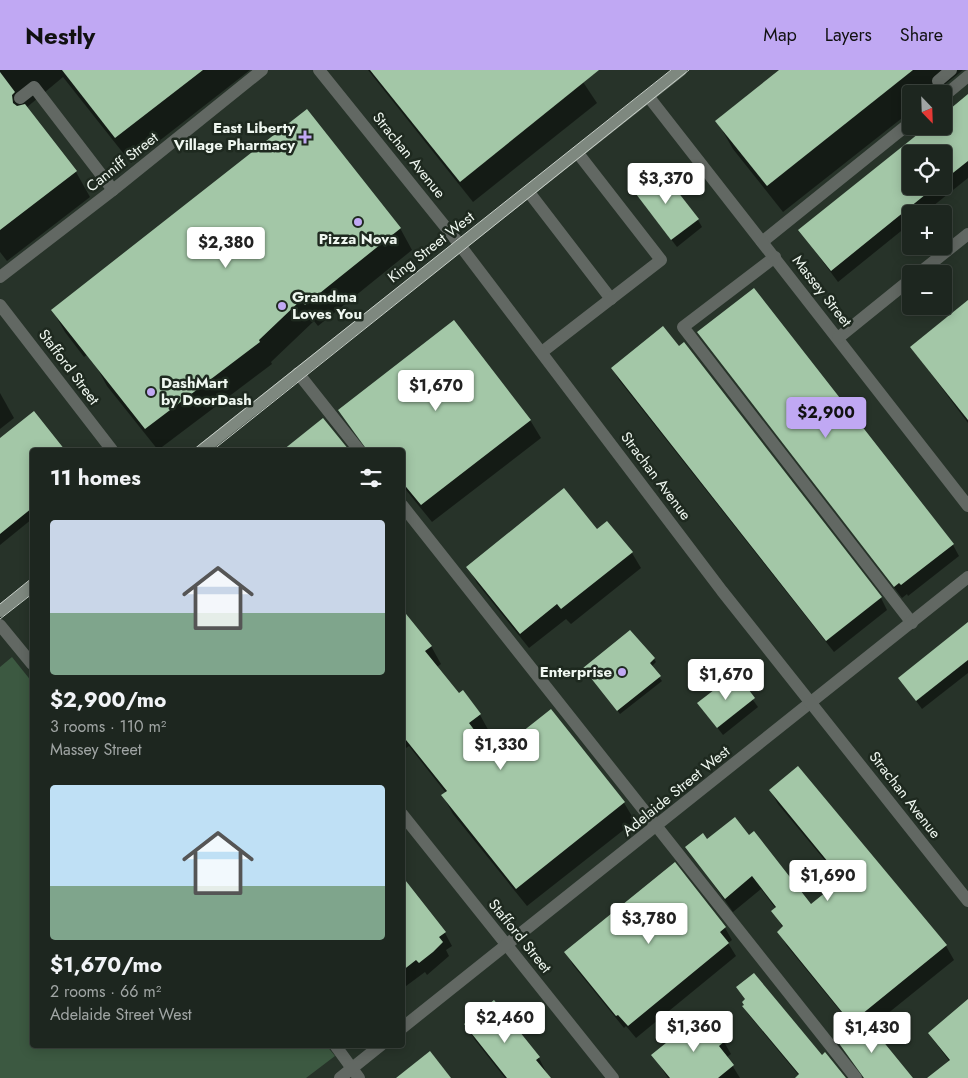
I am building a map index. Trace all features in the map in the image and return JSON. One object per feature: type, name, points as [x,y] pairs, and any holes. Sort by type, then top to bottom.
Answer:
[{"type":"main road","name":"King Street West","points":[[204,448],[681,70]]},
{"type":"main road","points":[[0,611],[30,588]]},
{"type":"street","name":"Canniff Street","points":[[0,277],[114,190],[262,70]]},
{"type":"street","name":"Strachan Avenue","points":[[319,70],[460,245],[722,591],[968,901]]},
{"type":"street","points":[[938,81],[951,70]]},
{"type":"street","points":[[952,89],[968,76]]},
{"type":"street","points":[[20,98],[34,87],[114,190]]},
{"type":"street","name":"Massey Street","points":[[648,96],[968,506]]},
{"type":"street","points":[[762,242],[902,129]]},
{"type":"street","points":[[542,352],[661,260],[577,152]]},
{"type":"street","points":[[528,191],[611,299]]},
{"type":"street","points":[[929,265],[968,234]]},
{"type":"street","points":[[774,257],[683,327],[912,623]]},
{"type":"street","points":[[838,338],[902,287]]},
{"type":"street","name":"Stafford Street","points":[[0,305],[110,448]]},
{"type":"street","points":[[298,373],[357,448]]},
{"type":"street","points":[[405,509],[856,1078]]},
{"type":"street","name":"Adelaide Street West","points":[[405,1026],[812,704],[968,577]]},
{"type":"street","points":[[0,625],[30,662]]},
{"type":"street","name":"Stafford Street","points":[[405,818],[613,1078]]},
{"type":"street","points":[[337,1048],[355,1074]]},
{"type":"street","points":[[340,1078],[355,1074],[378,1048]]},
{"type":"green space","points":[[12,657],[30,680],[30,1048],[328,1048],[335,1056],[306,1078],[0,1078],[0,667]]},
{"type":"building","points":[[62,70],[203,70],[115,138]]},
{"type":"building","points":[[370,70],[599,70],[460,182]]},
{"type":"building","points":[[779,70],[913,70],[767,186],[715,121]]},
{"type":"building","points":[[0,72],[15,92],[12,95],[13,103],[17,106],[25,104],[77,171],[0,230]]},
{"type":"building","points":[[968,94],[968,161],[952,174],[952,145],[904,145],[917,135],[952,135],[952,107]]},
{"type":"building","points":[[307,109],[401,228],[305,305],[301,300],[259,340],[260,342],[145,429],[51,310]]},
{"type":"building","points":[[902,147],[902,195],[925,195],[913,205],[902,205],[902,214],[831,271],[798,230]]},
{"type":"building","points":[[660,169],[699,219],[671,240],[633,190]]},
{"type":"building","points":[[754,288],[954,544],[901,585],[899,583],[894,587],[697,332]]},
{"type":"building","points":[[968,300],[968,420],[910,347],[949,315],[952,315]]},
{"type":"building","points":[[454,320],[531,420],[421,505],[405,486],[405,448],[366,448],[338,410]]},
{"type":"building","points":[[663,326],[679,346],[684,342],[882,597],[826,641],[611,368]]},
{"type":"building","points":[[34,411],[63,448],[30,448],[30,510],[0,534],[0,438]]},
{"type":"building","points":[[323,418],[347,448],[286,448]]},
{"type":"building","points":[[564,488],[597,529],[607,521],[633,552],[561,609],[557,604],[520,634],[466,567]]},
{"type":"building","points":[[405,613],[432,646],[425,651],[459,693],[463,690],[481,714],[469,723],[493,755],[551,709],[625,802],[516,889],[441,795],[447,791],[405,739]]},
{"type":"building","points":[[968,622],[968,660],[916,701],[898,678]]},
{"type":"building","name":"Enterprise","points":[[630,630],[655,658],[650,663],[661,676],[617,711],[583,668]]},
{"type":"building","points":[[736,673],[755,698],[717,728],[697,703]]},
{"type":"building","points":[[798,766],[947,945],[851,1023],[777,932],[783,926],[771,911],[776,907],[752,876],[725,899],[685,847],[703,833],[707,839],[735,817],[749,835],[754,831],[811,904],[842,879],[769,790]]},
{"type":"building","points":[[675,862],[726,927],[720,932],[729,943],[628,1026],[618,1015],[616,1016],[564,952]]},
{"type":"building","points":[[405,880],[446,932],[439,937],[443,942],[433,952],[419,963],[416,960],[405,969]]},
{"type":"building","points":[[754,973],[822,1055],[825,1052],[846,1078],[795,1078],[799,1074],[742,1006],[744,1005],[742,1002],[745,999],[736,987]]},
{"type":"building","points":[[968,999],[968,1078],[927,1078],[950,1060],[928,1033]]},
{"type":"building","points":[[494,1000],[540,1057],[536,1060],[551,1078],[507,1078],[464,1024]]},
{"type":"building","points":[[702,1014],[725,1041],[719,1046],[734,1065],[718,1078],[670,1078],[651,1055]]},
{"type":"building","points":[[866,1019],[913,1078],[864,1078],[838,1042]]},
{"type":"building","points":[[430,1051],[451,1078],[396,1078]]},
{"type":"tram line","points":[[196,448],[671,70]]},
{"type":"tram line","points":[[216,448],[689,70]]},
{"type":"tram line","points":[[0,604],[30,580]]},
{"type":"tram line","points":[[0,619],[30,596]]},
{"type":"place","name":"East Liberty Village Pharmacy","points":[[305,137]]},
{"type":"place","name":"Pizza Nova","points":[[358,222]]},
{"type":"place","name":"Grandma Loves You","points":[[282,306]]},
{"type":"place","name":"DashMart by DoorDash","points":[[151,392]]},
{"type":"place","name":"Enterprise","points":[[622,672]]}]
